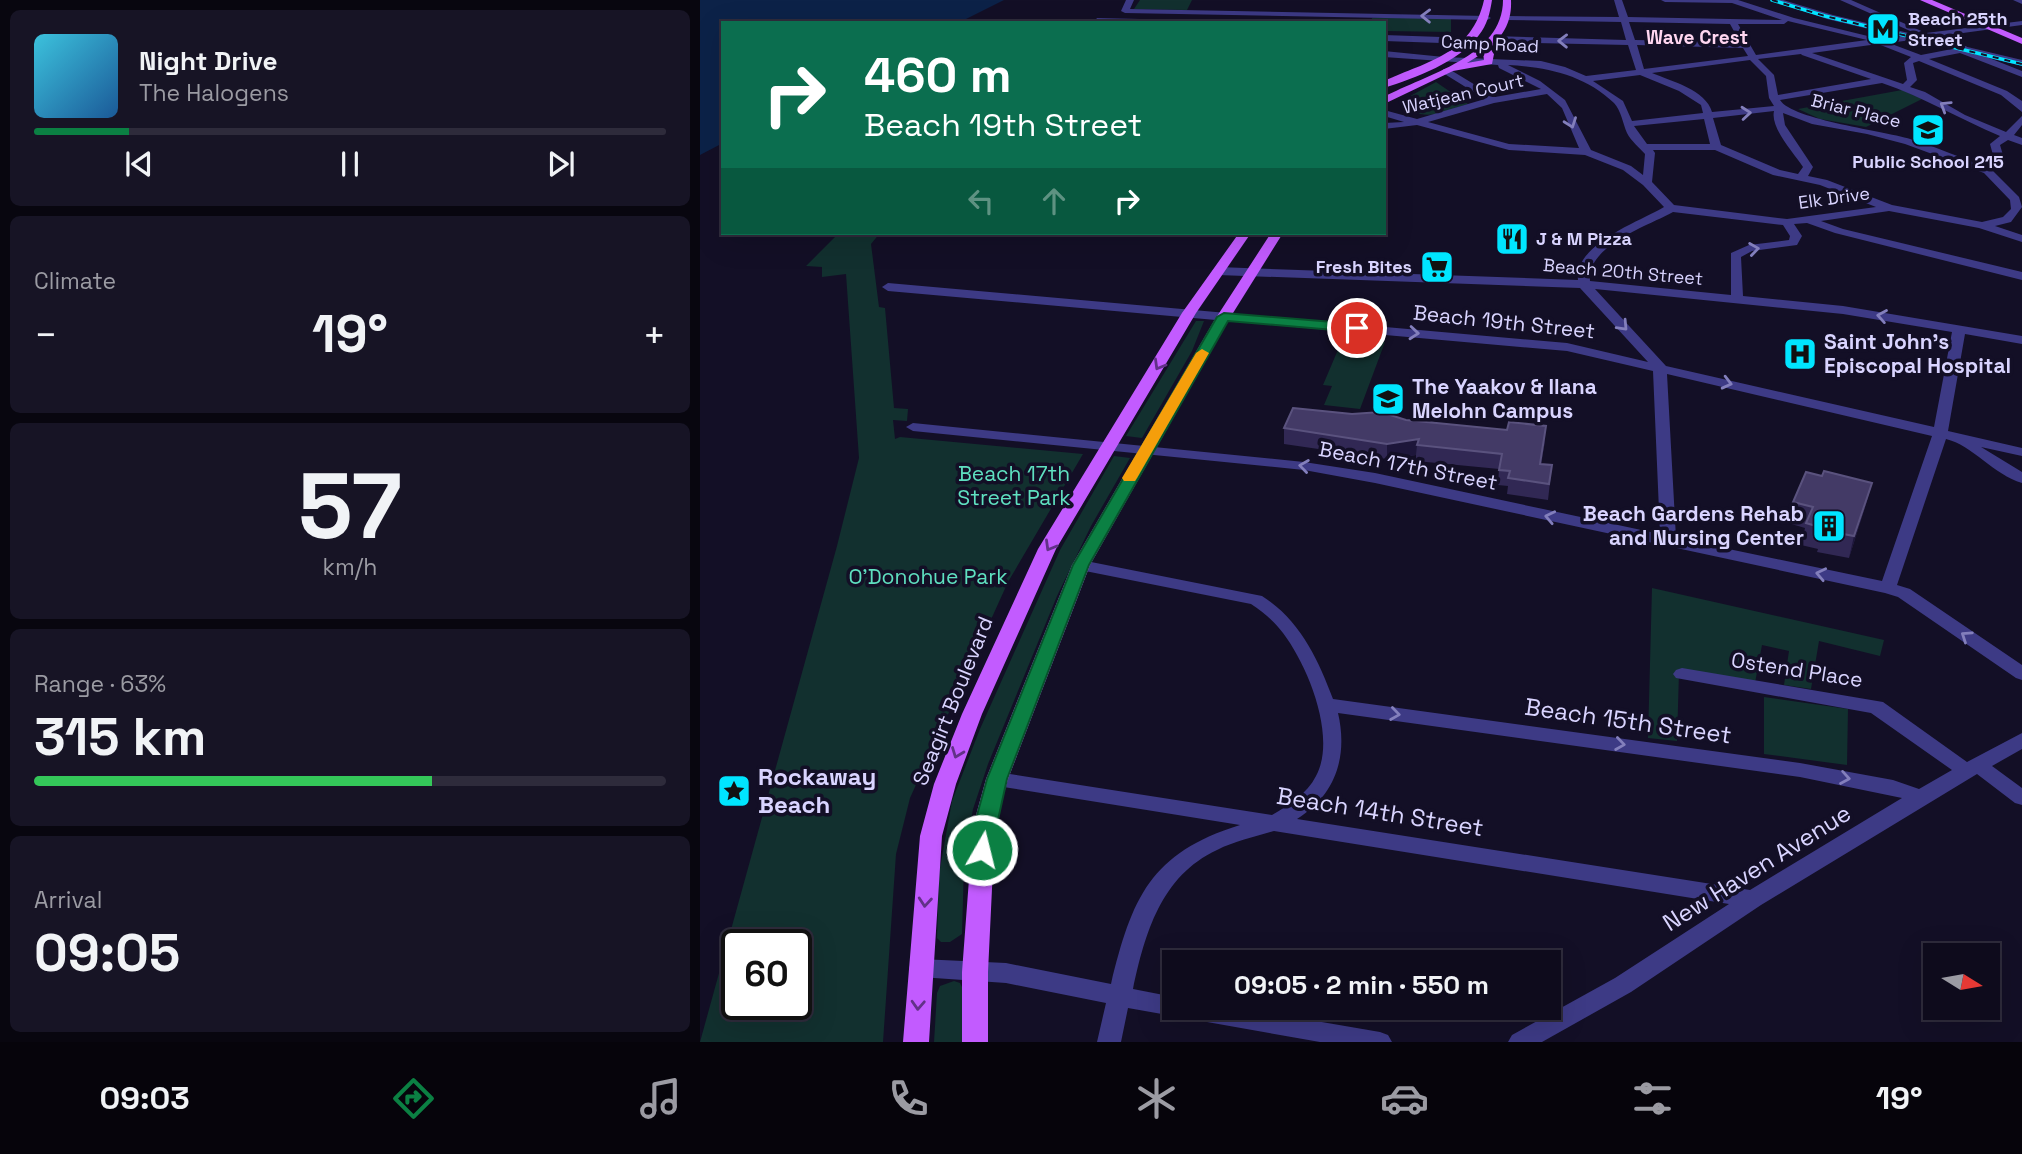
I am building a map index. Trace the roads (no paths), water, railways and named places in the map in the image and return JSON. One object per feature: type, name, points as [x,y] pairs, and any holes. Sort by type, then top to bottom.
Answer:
[{"type":"main road","points":[[1386,100],[1446,67],[1487,18],[1488,0]]},
{"type":"main road","points":[[1386,84],[1463,61],[1484,47],[1507,18],[1507,0]]},
{"type":"main road","points":[[1924,0],[2022,40]]},
{"type":"main road","points":[[1446,67],[1489,62],[1489,54],[1484,47]]},
{"type":"main road","name":"Seagirt Boulevard","points":[[916,1042],[931,836],[945,784],[972,715],[1047,549],[1189,313],[1244,235]]},
{"type":"main road","points":[[975,1042],[975,972],[985,826],[997,779],[1081,565],[1146,449],[1276,235]]},
{"type":"street","points":[[1130,0],[1124,10],[1130,12],[1366,19],[1487,18]]},
{"type":"street","points":[[1366,19],[1368,0]]},
{"type":"street","points":[[1618,0],[1640,72],[1696,97],[1705,104],[1716,147]]},
{"type":"street","points":[[1665,0],[1732,1],[1804,23],[1876,40],[2004,93],[2019,103],[2022,109]]},
{"type":"street","points":[[1774,0],[1820,14],[1920,35]]},
{"type":"street","points":[[1785,0],[2022,61]]},
{"type":"street","points":[[1844,0],[1920,35],[1964,49],[2022,61]]},
{"type":"street","points":[[2017,0],[2022,2]]},
{"type":"street","points":[[1507,18],[1804,23]]},
{"type":"street","points":[[1097,20],[1148,21]]},
{"type":"street","points":[[1701,21],[1711,44]]},
{"type":"street","points":[[1733,22],[1753,57],[1770,75],[1780,125],[1808,167],[1824,183]]},
{"type":"street","points":[[1585,79],[2022,23]]},
{"type":"street","points":[[1386,38],[1469,41]]},
{"type":"street","points":[[1493,39],[1745,44]]},
{"type":"street","points":[[1905,87],[1913,75],[1908,62],[1964,49],[2022,75]]},
{"type":"street","points":[[1797,51],[1905,87],[2022,142]]},
{"type":"street","name":"Camp Road","points":[[1386,54],[1446,67]]},
{"type":"street","name":"Camp Road","points":[[1463,61],[1528,63],[1555,67],[1585,79],[1620,103],[1633,135],[1646,152]]},
{"type":"street","points":[[1489,62],[1512,69],[1548,91],[1566,107],[1573,130],[1587,152]]},
{"type":"street","points":[[1512,69],[1514,65],[1528,63]]},
{"type":"street","points":[[1446,67],[1493,100]]},
{"type":"street","points":[[1777,103],[1884,80]]},
{"type":"street","name":"Watjean Court","points":[[1386,125],[1420,122],[1493,100],[1548,91]]},
{"type":"street","points":[[1386,102],[1420,122]]},
{"type":"street","name":"Briar Place","points":[[1630,124],[1709,116],[1777,103],[1815,122],[1868,131],[1909,142],[1988,171]]},
{"type":"street","points":[[1386,114],[1509,147],[1587,152],[1627,168],[1657,192],[1671,208]]},
{"type":"street","points":[[1981,225],[2007,220],[2017,209],[2015,199],[1988,171],[1998,155],[1995,144],[2022,118]]},
{"type":"street","points":[[1607,159],[1633,161],[1646,152],[1716,147],[1777,173],[1824,183],[1889,208],[1981,225],[2022,239]]},
{"type":"street","points":[[1627,168],[1646,152]]},
{"type":"street","points":[[1646,152],[1647,183]]},
{"type":"street","points":[[1801,178],[1808,167]]},
{"type":"street","points":[[1657,192],[1715,213]]},
{"type":"street","points":[[1668,542],[1660,367],[1585,286],[1582,279],[1585,267],[1594,253],[1615,237],[1671,208],[1787,222]]},
{"type":"street","name":"Elk Drive","points":[[1737,300],[1735,255],[1749,248],[1793,243],[1796,236],[1787,222],[1889,208]]},
{"type":"street","points":[[1648,221],[1715,213]]},
{"type":"street","points":[[1810,220],[1839,231],[2022,276]]},
{"type":"street","name":"Beach 20th Street","points":[[1218,271],[1585,286],[1864,313],[2022,340]]},
{"type":"street","name":"Beach 19th Street","points":[[888,287],[1567,347],[2022,452]]},
{"type":"street","points":[[1888,588],[1940,434],[1959,329]]},
{"type":"street","name":"Beach 17th Street","points":[[913,427],[1304,466],[1363,476],[1888,588],[1904,593],[2022,674]]},
{"type":"street","points":[[1967,440],[1974,449],[2022,478]]},
{"type":"street","points":[[1081,565],[1256,600],[1274,611],[1288,624],[1305,654],[1327,705],[1336,747],[1324,782],[1308,802],[1276,822],[1203,847],[1178,863],[1161,882],[1136,938],[1109,1042]]},
{"type":"street","name":"Ostend Place","points":[[1682,674],[1877,706],[2022,798]]},
{"type":"street","name":"Beach 15th Street","points":[[1327,705],[1800,770],[1893,787],[1920,797]]},
{"type":"street","name":"New Haven Avenue","points":[[1520,1042],[1623,985],[1753,899],[1920,797],[2022,740]]},
{"type":"street","name":"Beach 14th Street","points":[[997,779],[1753,899]]},
{"type":"street","points":[[920,968],[1022,976],[1162,1005]]},
{"type":"street","points":[[1251,1020],[1380,1042]]},
{"type":"water","points":[[700,0],[1004,0],[962,21],[721,21],[721,144],[700,155]]},
{"type":"railway","points":[[1772,0],[1825,16],[2022,64]]},
{"type":"place","name":"Beach 25th Street","points":[[1883,29]]},
{"type":"place","name":"Public School 215","points":[[1928,130]]},
{"type":"place","name":"J & M Pizza","points":[[1512,239]]},
{"type":"place","name":"Fresh Bites","points":[[1437,267]]},
{"type":"place","name":"Saint John's Episcopal Hospital","points":[[1800,354]]},
{"type":"place","name":"The Yaakov & Ilana Melohn Campus","points":[[1388,399]]},
{"type":"place","name":"Beach Gardens Rehab and Nursing Center","points":[[1829,526]]},
{"type":"place","name":"Rockaway Beach","points":[[734,791]]},
{"type":"district","name":"Wave Crest","points":[[1697,37]]},
{"type":"park label","name":"Beach 17th Street Park","points":[[1014,486]]},
{"type":"park label","name":"O'Donohue Park","points":[[928,577]]}]
